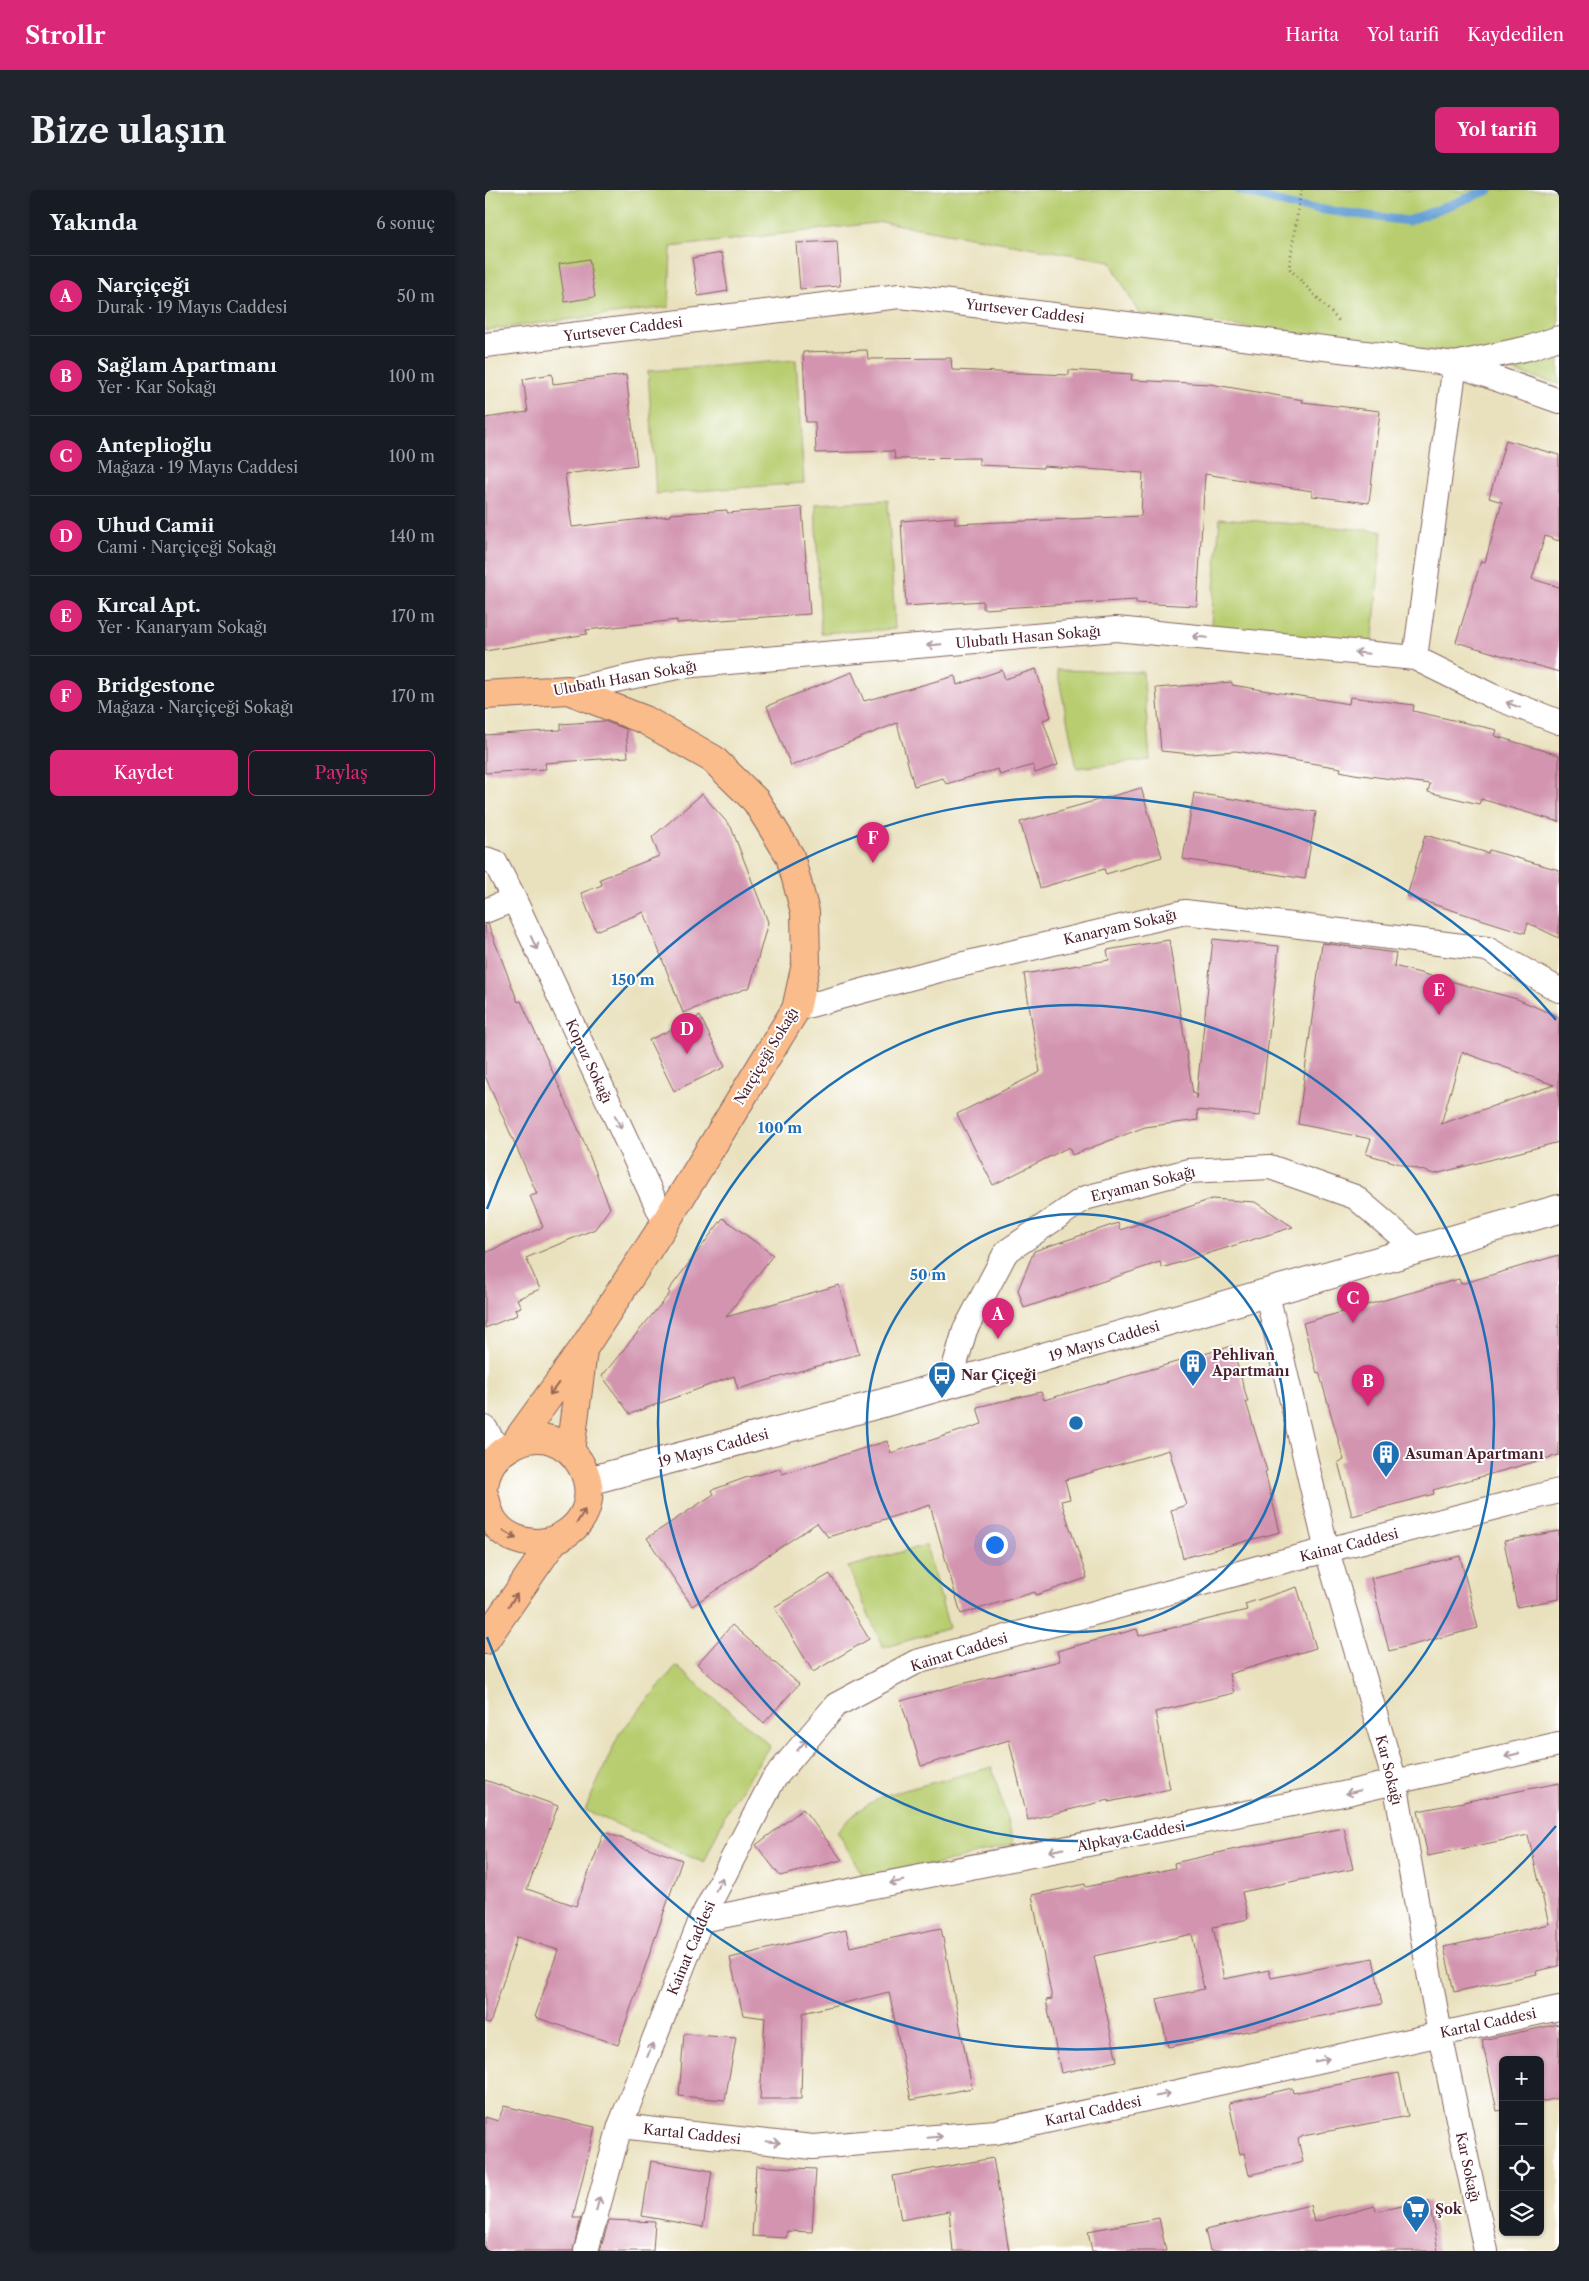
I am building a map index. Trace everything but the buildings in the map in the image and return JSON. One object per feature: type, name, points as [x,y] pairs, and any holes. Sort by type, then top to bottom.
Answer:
[{"type":"main road","name":"Ulubatlı Hasan Sokağı","points":[[485,695],[568,690]]},
{"type":"main road","name":"Narçiçeği Sokağı","points":[[485,1481],[491,1464],[508,1448],[583,1349],[665,1223],[796,1008],[806,964],[805,912],[790,856],[756,801],[713,759],[645,720],[568,690]]},
{"type":"main road","name":"Narçiçeği Sokağı","points":[[570,1451],[583,1349]]},
{"type":"main road","points":[[486,1507],[495,1523],[507,1534],[521,1541],[538,1543],[554,1540],[567,1533],[578,1523],[585,1510],[589,1495],[588,1481],[582,1464],[570,1451],[558,1443],[544,1439],[529,1439],[508,1448]]},
{"type":"main road","points":[[485,1640],[554,1540]]},
{"type":"street","name":"Yurtsever Caddesi","points":[[485,345],[900,296],[1455,364],[1559,401]]},
{"type":"street","points":[[1415,658],[1455,364],[1529,348],[1559,338]]},
{"type":"street","name":"Ulubatlı Hasan Sokağı","points":[[568,690],[683,666],[1116,629],[1415,658],[1492,696],[1559,722]]},
{"type":"street","name":"Kopuz Sokağı","points":[[485,860],[495,862],[514,898],[665,1223]]},
{"type":"street","points":[[485,911],[514,898]]},
{"type":"street","name":"Kanaryam Sokağı","points":[[796,1008],[947,968],[1185,912],[1487,949],[1559,990]]},
{"type":"street","name":"Eryaman Sokağı","points":[[949,1385],[965,1330],[1006,1252],[1085,1198],[1188,1171],[1270,1166],[1355,1197],[1417,1251]]},
{"type":"street","name":"19 Mayıs Caddesi","points":[[588,1481],[949,1385],[1559,1209]]},
{"type":"street","name":"Kar Sokağı","points":[[1267,1294],[1327,1550],[1395,1782],[1440,2034],[1486,2251]]},
{"type":"street","points":[[485,1428],[508,1448]]},
{"type":"street","name":"Kainat Caddesi","points":[[585,2251],[620,2126],[701,1920],[773,1780],[835,1705],[915,1662],[1327,1550],[1559,1492]]},
{"type":"street","name":"Alpkaya Caddesi","points":[[701,1920],[1343,1794],[1559,1744]]},
{"type":"street","name":"Kartal Caddesi","points":[[620,2126],[813,2147],[996,2132],[1559,2008]]},
{"type":"path","points":[[1301,190],[1289,268],[1371,354]]},
{"type":"green space","points":[[485,190],[1559,190],[1559,384],[1442,352],[1139,314],[1110,261],[883,222],[671,247],[669,307],[485,330]]},
{"type":"green space","points":[[796,360],[804,483],[656,494],[648,371]]},
{"type":"green space","points":[[888,500],[895,629],[821,633],[815,504]]},
{"type":"green space","points":[[1220,518],[1382,531],[1372,649],[1210,636]]},
{"type":"green space","points":[[1057,670],[1143,672],[1150,760],[1077,768]]},
{"type":"green space","points":[[926,1545],[949,1628],[883,1648],[848,1567]]},
{"type":"green space","points":[[676,1666],[770,1745],[727,1811],[704,1863],[585,1810],[619,1734]]},
{"type":"green space","points":[[992,1767],[1014,1844],[867,1883],[837,1831],[859,1810],[882,1796]]},
{"type":"waterway","points":[[1239,190],[1294,206],[1408,221],[1489,190]]},
{"type":"place","name":"Bridgestone","points":[[873,863]]},
{"type":"place","name":"Kırcal Apt.","points":[[1439,1015]]},
{"type":"place","name":"Uhud Camii","points":[[687,1054]]},
{"type":"place","name":"Anteplioğlu","points":[[1353,1323]]},
{"type":"place","name":"Narçiçeği","points":[[998,1339]]},
{"type":"place","name":"Pehlivan Apartmanı","points":[[1193,1387]]},
{"type":"place","name":"Nar Çiçeği","points":[[942,1399]]},
{"type":"place","name":"Sağlam Apartmanı","points":[[1368,1406]]},
{"type":"place","name":"Asuman Apartmanı","points":[[1386,1478]]},
{"type":"place","name":"Şok","points":[[1416,2233]]}]
